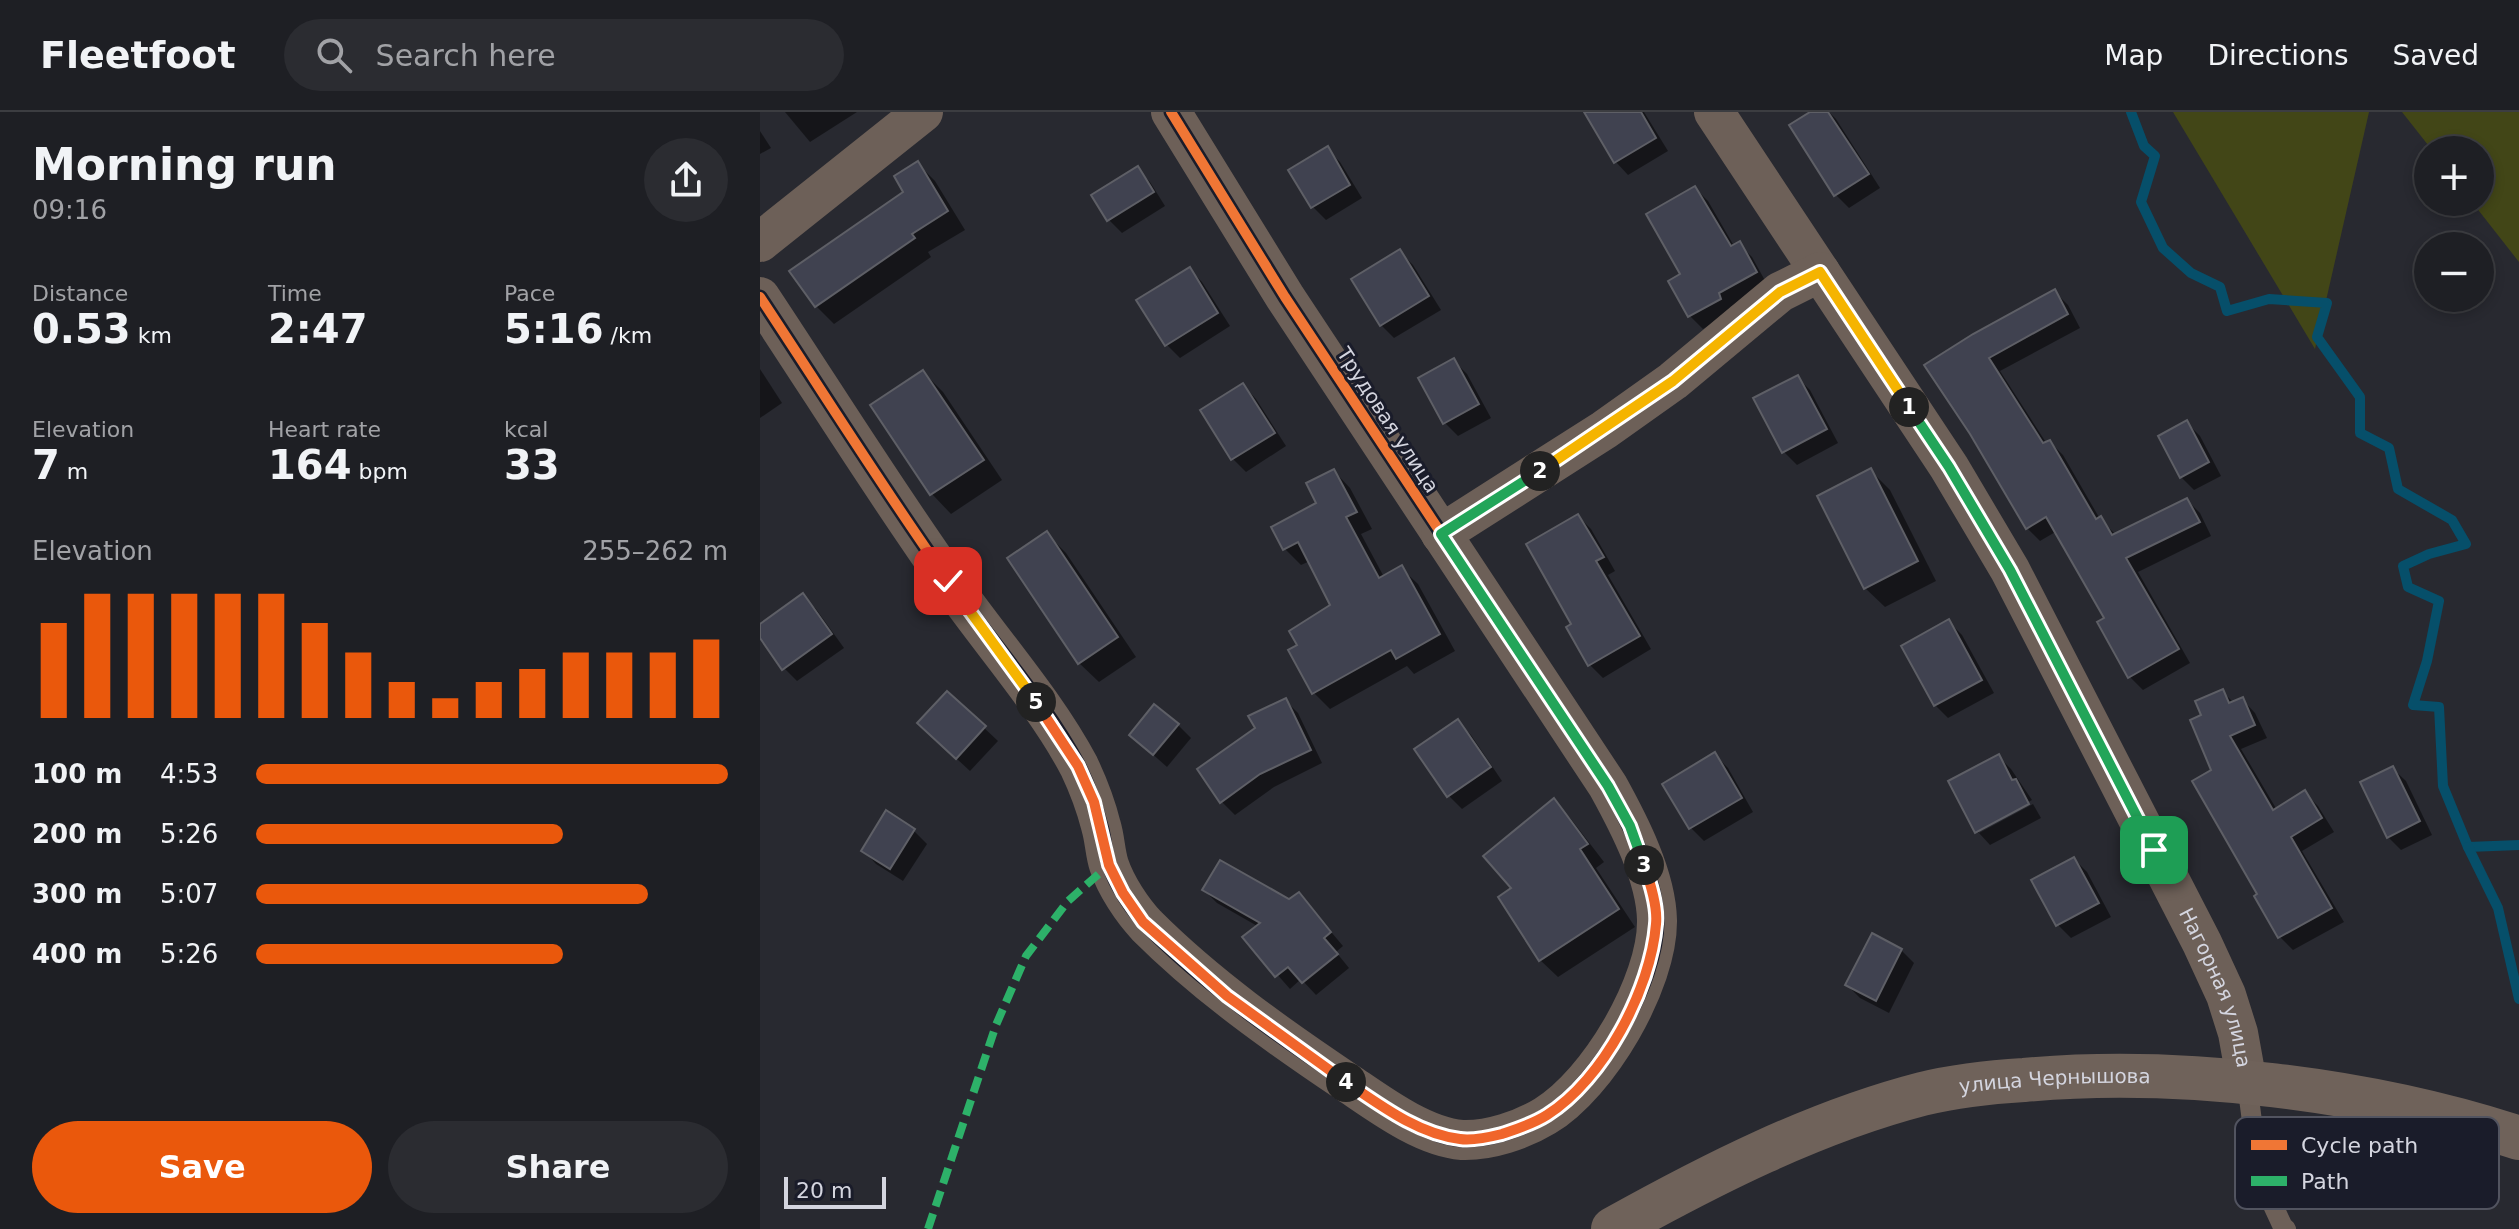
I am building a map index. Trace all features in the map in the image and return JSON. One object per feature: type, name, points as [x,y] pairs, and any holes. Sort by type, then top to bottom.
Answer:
[{"type":"main road","name":"улица Чернышова","points":[[1613,1229],[1661,1202],[1808,1134],[1874,1108],[1924,1093],[1990,1083],[2128,1076],[2247,1083],[2446,1117]]},
{"type":"main road","name":"улица Чернышова","points":[[2499,1132],[2519,1138]]},
{"type":"street","points":[[760,242],[923,112]]},
{"type":"street","name":"Трудовая улица","points":[[760,297],[948,581],[1049,720],[1078,766],[1094,802],[1109,865],[1143,922],[1227,996],[1302,1052],[1404,1119],[1437,1134],[1461,1140],[1492,1137],[1521,1128],[1548,1115],[1594,1069],[1646,977],[1657,921],[1654,901],[1630,826],[1608,786],[1285,297],[1171,112]]},
{"type":"street","name":"Нагорная улица","points":[[1714,112],[1949,467],[2010,570],[2208,956],[2226,995],[2238,1033],[2247,1083]]},
{"type":"street","points":[[1441,534],[1604,430],[1673,381],[1780,292],[1820,272]]},
{"type":"lane","points":[[2247,1083],[2251,1117]]},
{"type":"lane","points":[[2276,1209],[2286,1229]]},
{"type":"green space","points":[[2173,112],[2369,112],[2315,349]]},
{"type":"green space","points":[[2402,112],[2519,112],[2519,262],[2483,216],[2494,216],[2494,136],[2421,136]]},
{"type":"building","points":[[1584,112],[1641,112],[1656,138],[1614,163]]},
{"type":"building","points":[[1810,112],[1828,112],[1869,174],[1834,196],[1789,125]]},
{"type":"building","points":[[1328,146],[1350,185],[1311,208],[1288,170]]},
{"type":"building","points":[[918,161],[948,211],[912,234],[915,238],[815,307],[789,271],[903,192],[894,176]]},
{"type":"building","points":[[1138,166],[1154,192],[1107,221],[1091,195]]},
{"type":"building","points":[[1695,186],[1731,246],[1740,241],[1757,272],[1719,293],[1721,299],[1688,317],[1668,281],[1680,274],[1646,214]]},
{"type":"building","points":[[1400,249],[1429,296],[1380,326],[1351,279]]},
{"type":"building","points":[[1190,267],[1218,313],[1165,346],[1136,300]]},
{"type":"building","points":[[2055,289],[2068,314],[1989,358],[2043,443],[2050,440],[2096,519],[2101,516],[2112,535],[2187,498],[2200,522],[2126,558],[2179,649],[2128,678],[2097,622],[2104,618],[2046,517],[2026,529],[1970,434],[1924,365]]},
{"type":"building","points":[[1454,358],[1479,404],[1443,424],[1418,378]]},
{"type":"building","points":[[923,370],[984,460],[930,495],[870,405]]},
{"type":"building","points":[[1798,375],[1827,429],[1782,453],[1753,398]]},
{"type":"building","points":[[1243,383],[1275,433],[1231,460],[1200,410]]},
{"type":"building","points":[[2187,420],[2209,462],[2180,478],[2158,436]]},
{"type":"building","points":[[1871,468],[1918,561],[1864,589],[1817,496]]},
{"type":"building","points":[[1334,469],[1357,512],[1346,517],[1379,578],[1402,565],[1440,634],[1396,659],[1391,650],[1312,694],[1288,650],[1297,645],[1289,631],[1330,605],[1298,542],[1283,550],[1271,527],[1316,503],[1306,483]]},
{"type":"building","points":[[1578,514],[1604,557],[1596,561],[1640,636],[1588,666],[1566,627],[1571,624],[1526,544]]},
{"type":"building","points":[[1047,531],[1118,637],[1078,664],[1007,558]]},
{"type":"building","points":[[803,593],[832,634],[782,670],[760,638],[760,624]]},
{"type":"building","points":[[1949,619],[1982,680],[1934,706],[1901,646]]},
{"type":"building","points":[[2223,689],[2229,703],[2243,697],[2255,725],[2230,736],[2273,810],[2305,790],[2322,818],[2291,837],[2332,908],[2278,938],[2254,896],[2257,894],[2192,781],[2211,770],[2190,720],[2201,715],[2195,701]]},
{"type":"building","points":[[947,691],[986,726],[956,759],[917,723]]},
{"type":"building","points":[[1286,698],[1311,750],[1260,774],[1220,803],[1197,769],[1255,728],[1248,716]]},
{"type":"building","points":[[1154,704],[1179,724],[1153,755],[1129,735]]},
{"type":"building","points":[[1458,719],[1491,767],[1447,797],[1414,749]]},
{"type":"building","points":[[1715,752],[1742,798],[1689,829],[1662,784]]},
{"type":"building","points":[[1999,754],[2029,804],[1975,833],[1948,781]]},
{"type":"building","points":[[2393,766],[2420,821],[2387,838],[2360,782]]},
{"type":"building","points":[[1554,798],[1588,844],[1580,849],[1619,909],[1539,961],[1498,897],[1511,888],[1483,856]]},
{"type":"building","points":[[886,810],[915,829],[890,869],[861,851]]},
{"type":"building","points":[[2074,857],[2099,903],[2056,926],[2031,880]]},
{"type":"building","points":[[1220,860],[1289,899],[1299,892],[1331,932],[1324,938],[1338,954],[1302,983],[1288,967],[1275,977],[1242,937],[1260,923],[1202,890]]},
{"type":"building","points":[[1872,933],[1902,949],[1876,1001],[1845,985]]},
{"type":"waterway","points":[[2131,112],[2144,146],[2155,156],[2141,202],[2163,248],[2191,273],[2220,287],[2227,311],[2269,299],[2327,303],[2317,337],[2360,397],[2360,433],[2389,448],[2398,489],[2452,520],[2466,544],[2429,554],[2403,566],[2408,587],[2439,601],[2427,661],[2413,705],[2439,707],[2443,786],[2468,847],[2519,845]]},
{"type":"waterway","points":[[2468,847],[2498,908],[2519,999]]},
{"type":"marked path","points":[[928,1229],[996,1025],[1026,956],[1068,901],[1109,865]]},
{"type":"cycle path","points":[[760,297],[925,548],[1065,742],[1094,803],[1112,873],[1147,926],[1219,990],[1269,1028],[1373,1100],[1417,1126],[1447,1138],[1462,1140],[1494,1137],[1526,1126],[1565,1101],[1585,1081],[1604,1057],[1636,1001],[1655,945],[1657,920],[1647,868],[1608,786],[1285,297],[1171,112]]},
{"type":"route","points":[[948,581],[1049,720],[1078,766],[1094,802],[1109,865],[1143,922],[1227,996],[1302,1052],[1404,1119],[1437,1134],[1461,1140],[1492,1137],[1521,1128],[1548,1115],[1594,1069],[1633,1005],[1646,977],[1657,921],[1646,871],[1630,826],[1608,786],[1441,534],[1604,430],[1673,381],[1780,292],[1820,272],[1949,467],[2010,570],[2154,850]]}]
